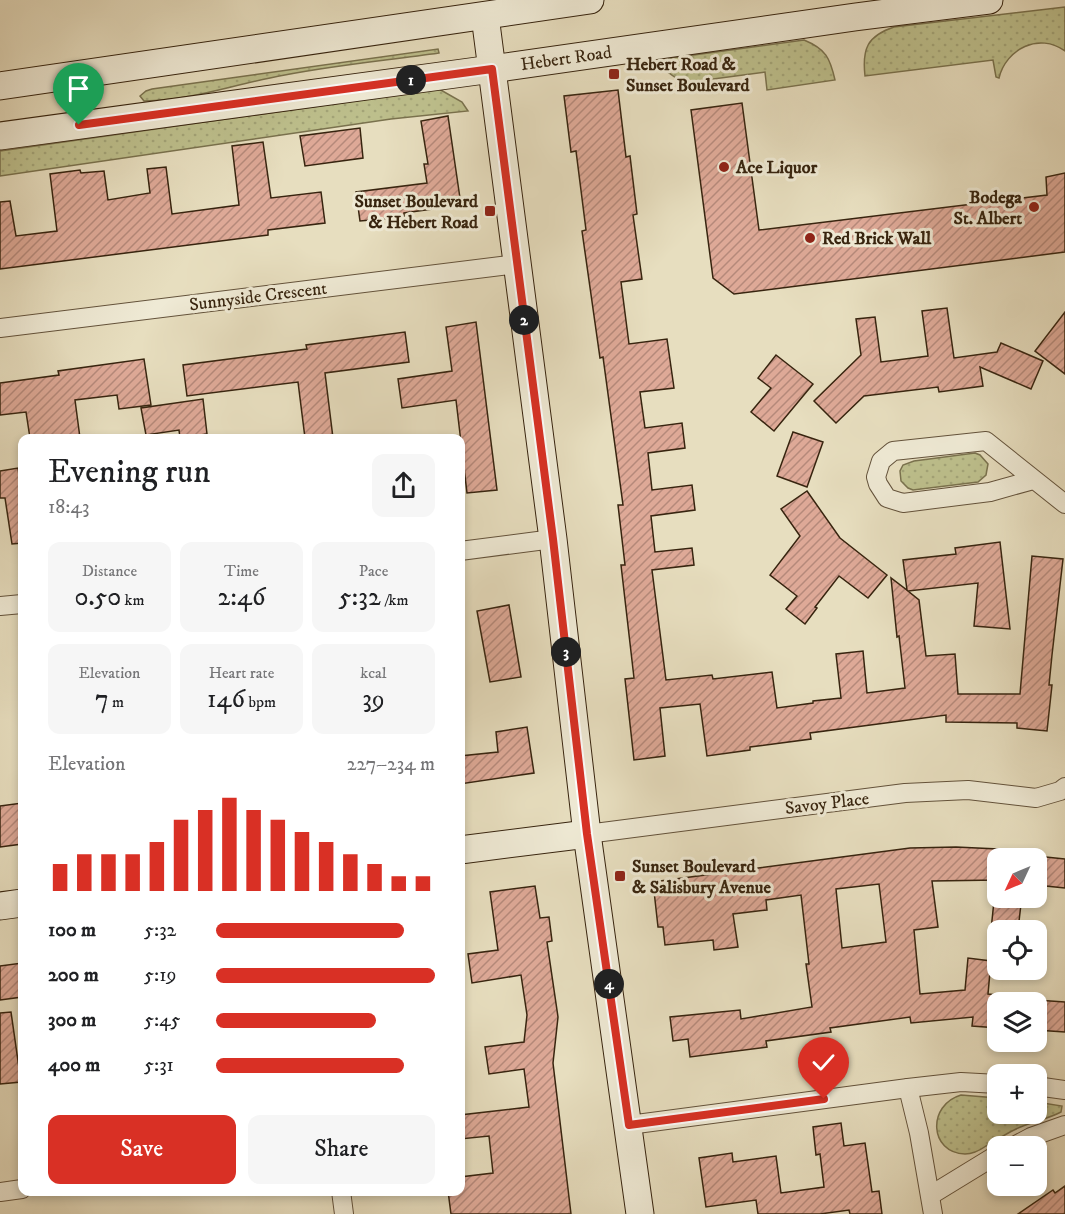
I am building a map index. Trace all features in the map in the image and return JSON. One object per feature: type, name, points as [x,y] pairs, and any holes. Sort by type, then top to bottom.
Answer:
[{"type":"main road","points":[[0,86],[590,0]]},
{"type":"main road","name":"Hebert Road","points":[[0,136],[492,69],[853,8],[989,0]]},
{"type":"main road","points":[[485,16],[553,539],[587,834],[640,1214]]},
{"type":"main road","points":[[465,849],[587,834]]},
{"type":"main road","points":[[0,906],[18,904]]},
{"type":"street","name":"Sunnyside Crescent","points":[[0,328],[517,264]]},
{"type":"street","points":[[1033,480],[990,492],[903,503],[887,498],[876,477],[881,461],[893,451],[986,441],[1065,504]]},
{"type":"street","points":[[465,550],[553,539]]},
{"type":"street","points":[[0,606],[18,604]]},
{"type":"street","name":"Savoy Place","points":[[587,834],[905,793],[968,790],[1036,798],[1060,791],[1065,787]]},
{"type":"street","points":[[629,1125],[908,1088],[961,1082],[987,1083]]},
{"type":"street","points":[[908,1088],[933,1214]]},
{"type":"street","points":[[1047,1088],[1065,1090]]},
{"type":"street","points":[[1034,1136],[1065,1125]]},
{"type":"street","points":[[931,1195],[987,1162]]},
{"type":"street","points":[[0,1192],[18,1190]]},
{"type":"street","points":[[342,1196],[344,1214]]},
{"type":"green space","points":[[1065,7],[1065,51],[1045,43],[1025,46],[1009,59],[999,78],[996,77],[993,60],[865,76],[864,58],[868,45],[872,39],[894,27]]},
{"type":"green space","points":[[804,40],[826,55],[835,80],[767,90],[765,72],[683,83],[665,70],[664,59]]},
{"type":"green space","points":[[438,49],[439,53],[312,70],[177,98],[144,101],[140,96],[152,89]]},
{"type":"green space","points":[[439,89],[462,102],[468,111],[391,119],[0,176],[0,151]]},
{"type":"green space","points":[[975,453],[988,464],[986,475],[978,482],[913,490],[901,481],[900,471],[903,465],[914,461]]},
{"type":"green space","points":[[961,1095],[987,1097],[987,1124],[1029,1124],[1004,1136],[987,1136],[987,1146],[978,1151],[965,1154],[953,1152],[944,1146],[937,1128],[942,1108],[950,1100]]},
{"type":"green space","points":[[1047,1104],[1062,1106],[1061,1112],[1047,1118]]},
{"type":"building","points":[[618,90],[626,157],[630,156],[637,214],[633,215],[642,279],[621,282],[629,344],[667,339],[674,388],[640,392],[645,428],[682,423],[685,448],[648,453],[652,490],[692,485],[695,510],[651,516],[655,552],[692,548],[694,565],[652,570],[666,680],[712,675],[713,679],[772,672],[777,708],[813,703],[813,701],[841,698],[836,654],[863,651],[867,693],[905,688],[891,578],[907,590],[903,560],[956,554],[955,548],[1000,542],[1010,629],[974,626],[978,583],[908,591],[919,600],[926,656],[955,654],[958,694],[1020,694],[1032,556],[1063,559],[1049,685],[1052,685],[1047,731],[1017,728],[1017,723],[946,722],[946,715],[810,733],[811,739],[750,747],[750,750],[707,756],[700,704],[660,708],[665,756],[634,760],[625,679],[634,678],[621,565],[625,565],[618,505],[623,505],[603,357],[600,358],[582,231],[586,230],[576,151],[571,152],[564,96]]},
{"type":"building","points":[[742,103],[759,230],[1047,195],[1046,177],[1065,173],[1065,252],[734,294],[713,278],[691,110]]},
{"type":"building","points":[[448,116],[461,205],[404,213],[404,217],[360,221],[356,192],[427,183],[424,164],[428,164],[421,121]]},
{"type":"building","points":[[360,128],[363,158],[305,166],[300,136]]},
{"type":"building","points":[[263,142],[271,198],[321,192],[325,223],[268,230],[268,235],[0,269],[0,202],[10,201],[16,236],[57,231],[50,174],[80,170],[81,173],[104,171],[108,200],[150,193],[147,169],[166,167],[172,214],[239,205],[232,146]]},
{"type":"building","points":[[947,308],[954,358],[997,352],[1001,343],[1043,361],[1031,389],[980,367],[983,386],[939,392],[938,387],[864,396],[836,423],[814,401],[861,355],[856,319],[875,317],[881,362],[928,356],[922,311]]},
{"type":"building","points":[[1065,312],[1065,374],[1035,351]]},
{"type":"building","points":[[476,322],[497,490],[467,493],[465,434],[460,434],[456,400],[402,408],[398,379],[452,371],[446,327]]},
{"type":"building","points":[[405,332],[409,362],[325,373],[333,434],[304,434],[298,382],[187,396],[183,365],[307,349],[306,345]]},
{"type":"building","points":[[776,355],[813,384],[774,431],[751,412],[771,388],[758,378]]},
{"type":"building","points":[[144,359],[151,405],[119,409],[117,395],[75,400],[79,434],[29,434],[26,412],[0,415],[0,383],[59,375],[58,371]]},
{"type":"building","points":[[203,399],[207,434],[180,434],[179,430],[146,434],[141,408]]},
{"type":"building","points":[[793,432],[823,442],[807,487],[777,476]]},
{"type":"building","points":[[18,468],[18,543],[12,544],[5,498],[0,498],[0,471]]},
{"type":"building","points":[[807,491],[840,538],[887,575],[868,598],[839,576],[805,624],[786,609],[797,596],[770,575],[800,536],[781,509]]},
{"type":"building","points":[[509,605],[521,677],[490,682],[477,611]]},
{"type":"building","points":[[527,727],[534,773],[465,783],[465,755],[498,752],[496,732]]},
{"type":"building","points":[[18,804],[18,845],[0,847],[0,806]]},
{"type":"building","points":[[910,848],[987,848],[987,880],[932,881],[938,927],[914,930],[920,994],[965,990],[968,958],[987,960],[987,980],[989,980],[987,1027],[972,1026],[973,1017],[911,1023],[910,1017],[830,1028],[831,1032],[766,1041],[767,1047],[690,1057],[688,1039],[673,1041],[670,1017],[740,1010],[741,1019],[812,1007],[801,895],[766,900],[767,910],[733,914],[738,947],[714,950],[713,940],[665,945],[663,927],[658,927],[653,882]],"holes":[[[879,884],[886,942],[842,948],[836,889]]]},
{"type":"building","points":[[1047,857],[1065,859],[1065,888],[1047,886]]},
{"type":"building","points":[[535,886],[540,918],[549,917],[552,941],[547,942],[558,1017],[553,1063],[571,1214],[451,1214],[449,1196],[465,1196],[465,1176],[493,1173],[489,1136],[465,1138],[465,1114],[529,1107],[524,1069],[489,1074],[485,1047],[524,1042],[527,1015],[521,975],[472,983],[468,954],[498,950],[490,892]]},
{"type":"building","points":[[993,908],[1021,908],[1019,920],[992,920]]},
{"type":"building","points":[[18,964],[18,998],[0,1000],[0,966]]},
{"type":"building","points":[[1047,1001],[1065,1002],[1065,1032],[1047,1031]]},
{"type":"building","points":[[11,1012],[18,1061],[18,1082],[0,1084],[0,1013]]},
{"type":"building","points":[[841,1123],[844,1146],[865,1143],[872,1192],[879,1191],[882,1214],[850,1214],[849,1210],[820,1214],[758,1214],[756,1200],[706,1207],[699,1158],[732,1153],[733,1162],[776,1156],[781,1193],[824,1187],[820,1154],[816,1155],[813,1127]]},
{"type":"building","points":[[1065,1186],[1065,1214],[1018,1214],[1053,1190],[1055,1193]]},
{"type":"place","name":"Hebert Road & Sunset Boulevard","points":[[614,74]]},
{"type":"place","name":"Ace Liquor","points":[[724,167]]},
{"type":"place","name":"Bodega St. Albert","points":[[1034,207]]},
{"type":"place","name":"Sunset Boulevard & Hebert Road","points":[[490,211]]},
{"type":"place","name":"Red Brick Wall","points":[[810,238]]},
{"type":"place","name":"Sunset Boulevard & Salisbury Avenue","points":[[620,876]]},
{"type":"route","points":[[79,125],[492,69],[553,539],[587,834],[629,1125],[824,1099]]}]
